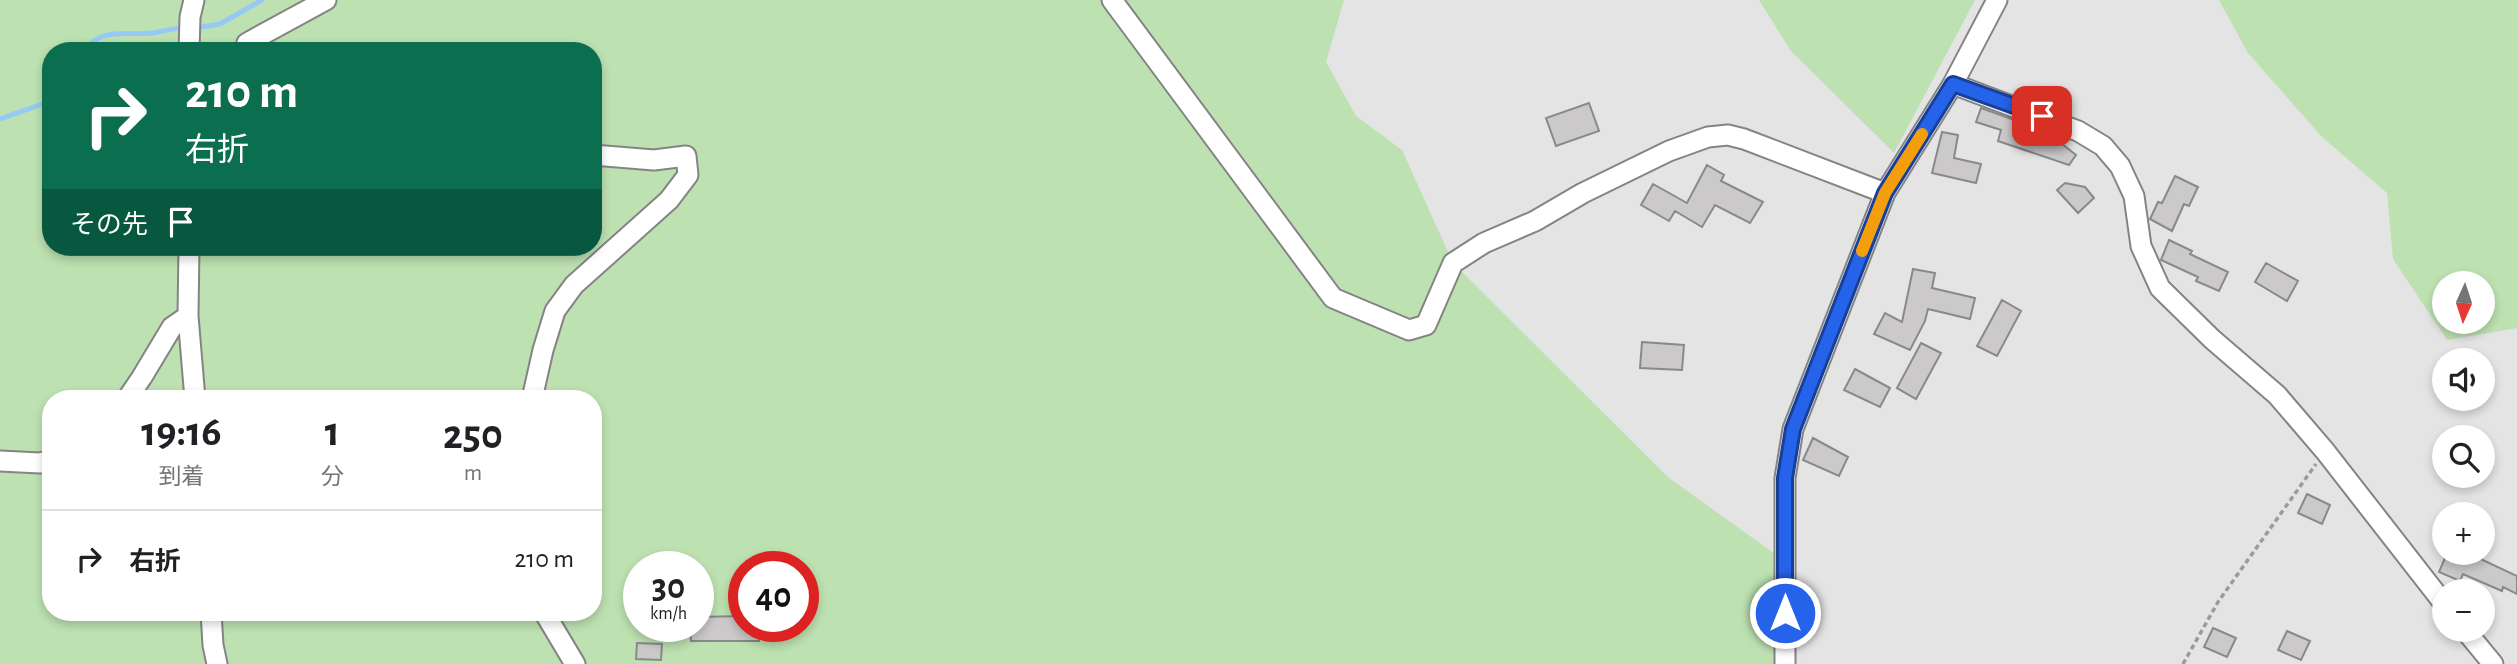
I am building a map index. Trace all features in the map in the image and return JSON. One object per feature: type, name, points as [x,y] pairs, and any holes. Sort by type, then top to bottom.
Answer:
[{"type":"street","points":[[249,42],[326,0]]},
{"type":"street","points":[[1112,0],[1333,298],[1409,330],[1426,326],[1453,263],[1484,243],[1535,221],[1583,193],[1669,151],[1708,137],[1728,135],[1744,139],[1885,193]]},
{"type":"street","points":[[1785,664],[1785,478],[1793,429],[1885,193],[1953,84],[1997,0]]},
{"type":"street","points":[[189,42],[192,9]]},
{"type":"street","points":[[1953,84],[2066,126],[2103,146],[2120,166],[2134,197],[2141,246],[2160,288],[2211,339],[2277,395],[2325,451],[2432,588]]},
{"type":"street","points":[[534,390],[555,311],[574,285],[668,200],[688,175],[686,156],[654,160],[602,156]]},
{"type":"street","points":[[189,256],[188,316],[194,390]]},
{"type":"street","points":[[133,390],[172,327],[188,316]]},
{"type":"street","points":[[0,461],[42,462]]},
{"type":"street","points":[[212,621],[217,664]]},
{"type":"street","points":[[549,621],[575,664]]},
{"type":"street","points":[[2475,642],[2493,664]]},
{"type":"path","points":[[2183,664],[2218,602],[2325,451]]},
{"type":"green space","points":[[0,0],[1344,0],[1326,62],[1356,116],[1402,150],[1453,263],[1669,478],[1785,561],[1789,664],[0,664]]},
{"type":"green space","points":[[1759,0],[1975,0],[1894,153],[1791,51]]},
{"type":"green space","points":[[2219,0],[2517,0],[2517,328],[2496,332],[2496,271],[2432,271],[2432,318],[2393,259],[2387,193],[2322,137],[2248,53]]},
{"type":"green space","points":[[2443,334],[2482,334],[2447,340]]},
{"type":"building","points":[[1589,103],[1599,131],[1556,146],[1546,118]]},
{"type":"building","points":[[1981,108],[2031,126],[2057,140],[2076,155],[2069,165],[1998,141],[2001,130],[1976,122]]},
{"type":"building","points":[[1942,132],[1958,135],[1954,158],[1981,164],[1976,183],[1932,173]]},
{"type":"building","points":[[1707,165],[1724,175],[1721,181],[1763,202],[1750,223],[1715,205],[1702,227],[1675,211],[1669,221],[1641,205],[1653,184],[1687,203]]},
{"type":"building","points":[[2175,176],[2198,187],[2189,206],[2184,204],[2172,231],[2150,219],[2158,202],[2162,203]]},
{"type":"building","points":[[2065,183],[2085,187],[2094,198],[2078,213],[2057,190]]},
{"type":"building","points":[[2169,240],[2192,251],[2190,254],[2228,272],[2219,291],[2196,281],[2198,277],[2161,260]]},
{"type":"building","points":[[2266,263],[2298,281],[2287,301],[2255,282]]},
{"type":"building","points":[[1913,269],[1935,273],[1932,288],[1975,298],[1970,319],[1928,309],[1910,350],[1874,334],[1885,313],[1902,322]]},
{"type":"building","points":[[2002,300],[2021,311],[1997,356],[1977,346]]},
{"type":"building","points":[[1642,342],[1684,345],[1682,370],[1640,368]]},
{"type":"building","points":[[1921,343],[1941,353],[1916,399],[1897,388]]},
{"type":"building","points":[[1855,369],[1890,388],[1880,407],[1844,390]]},
{"type":"building","points":[[1813,438],[1848,457],[1839,476],[1803,460]]},
{"type":"building","points":[[2307,494],[2330,505],[2322,524],[2298,513]]},
{"type":"building","points":[[2442,565],[2494,565],[2517,576],[2517,594],[2503,587],[2502,591],[2495,588],[2495,579],[2474,579],[2463,574],[2461,579],[2455,579],[2439,572]]},
{"type":"building","points":[[728,616],[728,641],[714,641],[714,617]]},
{"type":"building","points":[[2213,628],[2236,638],[2227,657],[2204,647]]},
{"type":"building","points":[[2287,631],[2310,641],[2301,660],[2278,650]]},
{"type":"building","points":[[637,643],[662,644],[661,660],[636,659]]},
{"type":"waterway","points":[[195,28],[220,24],[262,0]]},
{"type":"waterway","points":[[92,42],[108,35],[185,28]]},
{"type":"waterway","points":[[0,119],[42,104]]},
{"type":"slow traffic","points":[[1862,251],[1885,193],[1922,134]]},
{"type":"route","points":[[1785,613],[1785,478],[1793,429],[1885,193],[1953,84],[2042,116]]}]
